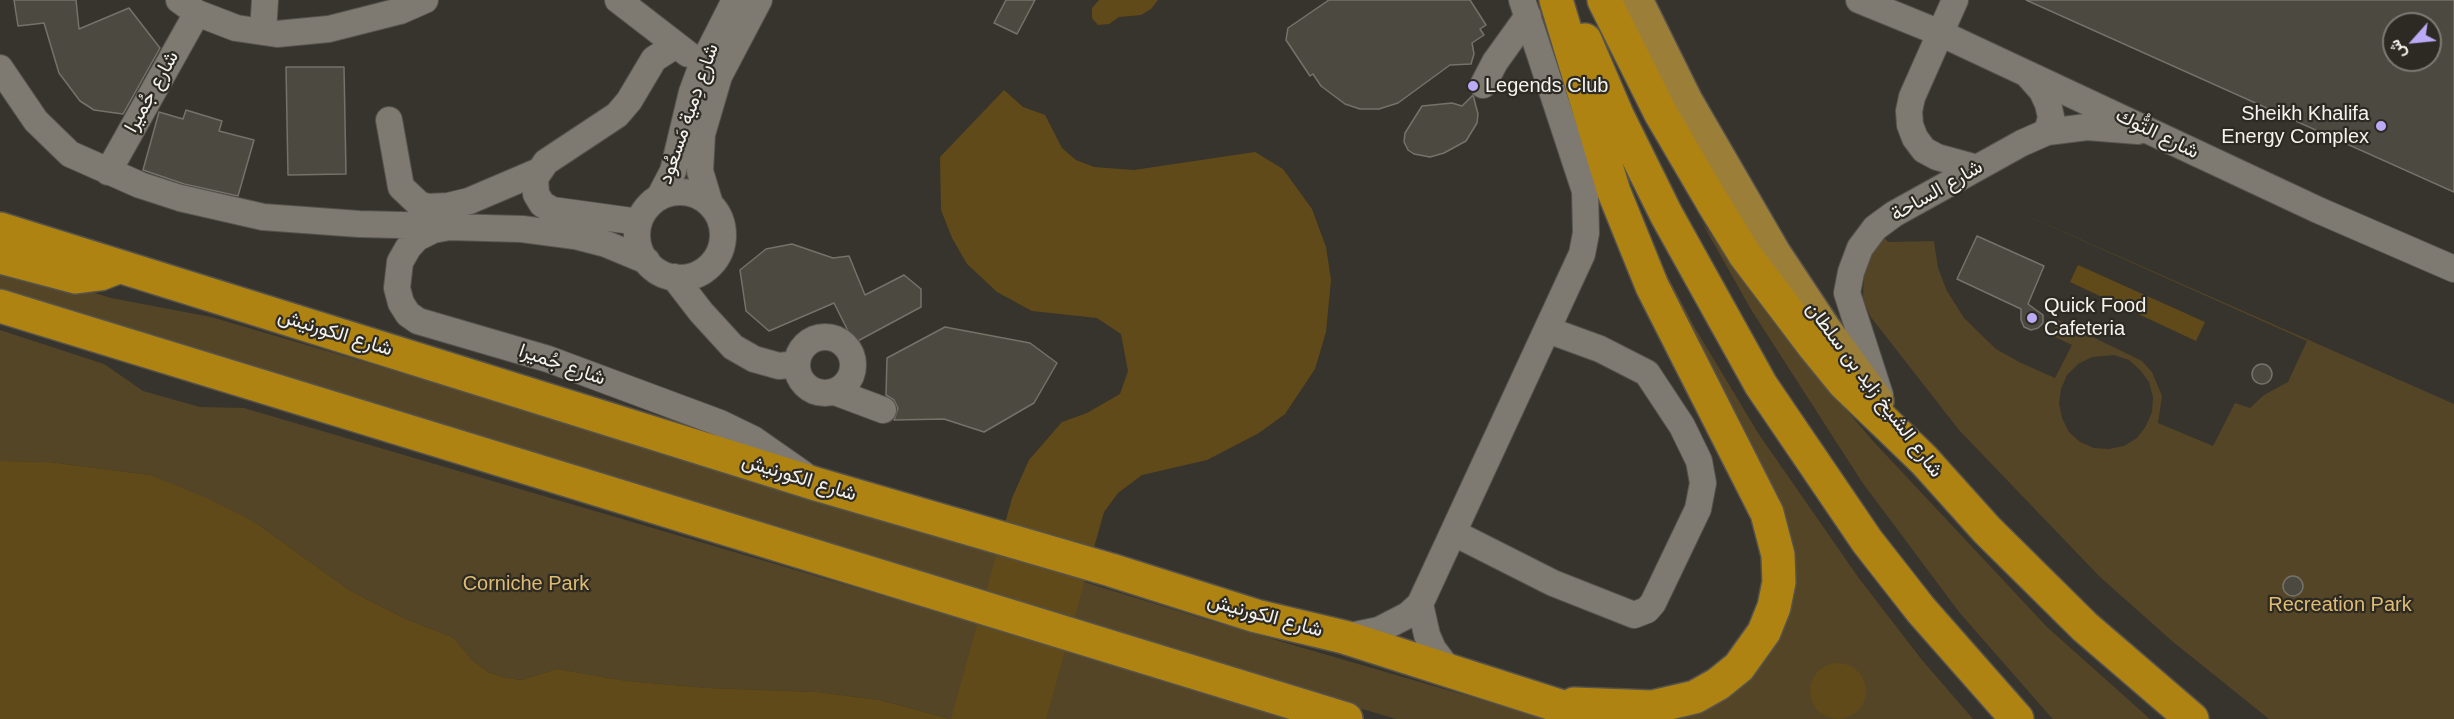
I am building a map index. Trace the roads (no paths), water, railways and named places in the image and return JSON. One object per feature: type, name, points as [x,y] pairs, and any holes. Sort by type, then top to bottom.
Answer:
[{"type":"highway","points":[[1568,0],[1617,114],[1666,214],[1761,385],[1813,465],[1867,541],[1921,610],[2017,719]]},
{"type":"highway","points":[[1604,0],[1661,114],[1745,255],[1844,383],[1924,460]]},
{"type":"highway","points":[[1535,5],[1665,314],[1767,513],[1778,555],[1779,582],[1774,607],[1764,632],[1752,652],[1718,684],[1695,697],[1652,707],[1551,703]]},
{"type":"highway","name":"شارع الكورنيش","points":[[0,230],[816,484],[1111,570],[1256,616],[1344,637],[1452,674],[1600,719]]},
{"type":"highway","points":[[0,257],[76,277],[100,274],[120,267]]},
{"type":"highway","points":[[0,306],[1346,719]]},
{"type":"highway","name":"شارع الشيخ زايد بن سلطان","points":[[1924,460],[1987,530],[2085,627],[2192,719]]},
{"type":"main road","name":"شارع الشيخ زايد بن سلطان","points":[[1636,0],[1686,101],[1774,253],[1825,330],[1885,412],[1924,460]]},
{"type":"street","points":[[263,32],[265,0]]},
{"type":"street","points":[[188,6],[236,28],[263,32],[329,29],[396,6],[425,0]]},
{"type":"street","points":[[618,0],[702,65]]},
{"type":"street","name":"شارع دِمية مَسعُود","points":[[660,196],[673,171],[687,111],[702,65],[735,0]]},
{"type":"street","name":"شارع دِمية مَسعُود","points":[[710,204],[700,171],[702,134],[718,76],[759,0]]},
{"type":"street","name":"شارع التُّوك","points":[[1859,0],[1940,33],[2369,233],[2454,269]]},
{"type":"street","points":[[1955,0],[1912,96],[1909,111],[1910,125],[1915,138],[1924,150],[1937,157],[1977,168]]},
{"type":"street","points":[[1483,85],[1495,62],[1535,5]]},
{"type":"street","points":[[1344,637],[1379,630],[1394,623],[1420,604],[1582,254],[1587,212],[1580,171],[1535,5]]},
{"type":"street","name":"شارع جُميرا","points":[[108,172],[188,6]]},
{"type":"street","points":[[389,120],[401,187],[419,204],[428,207],[448,206],[469,201],[537,172],[546,162],[617,115],[629,101],[648,66],[659,55],[676,45]]},
{"type":"street","name":"شارع جُميرا","points":[[0,68],[21,102],[52,138],[70,154],[108,172],[180,198],[263,217],[358,224],[522,229],[575,236],[606,244],[647,261]]},
{"type":"street","points":[[2024,71],[2042,91],[2048,104],[2050,117],[2047,132]]},
{"type":"street","name":"شارع الساحة","points":[[1885,412],[1847,293],[1857,256],[1875,228],[1894,214],[2022,143],[2047,132],[2087,127],[2153,132]]},
{"type":"street","points":[[537,172],[534,183],[536,194],[543,204],[552,210],[639,222]]},
{"type":"street","points":[[687,192],[710,204],[722,225],[722,242],[712,263],[682,276],[661,273],[647,261],[637,239],[639,222],[649,204],[660,196],[687,192]]},
{"type":"street","name":"شارع جُميرا","points":[[448,227],[433,230],[417,238],[400,262],[398,288],[401,303],[408,314],[418,321],[548,358],[720,423],[753,439],[816,484]]},
{"type":"street","points":[[682,276],[701,312],[733,347],[754,358],[779,366],[797,364]]},
{"type":"street","points":[[1454,533],[1553,582],[1634,615],[1647,610],[1653,603],[1698,509],[1703,483],[1699,461],[1682,426],[1647,373],[1600,349],[1548,330]]},
{"type":"street","points":[[835,392],[847,384],[854,367],[852,356],[841,342],[830,337],[812,340],[803,348],[797,364],[799,376],[810,389],[821,393],[835,392],[883,410]]},
{"type":"street","points":[[1420,604],[1427,635],[1433,649],[1452,674]]},
{"type":"place","name":"Legends Club","points":[[1473,86]]},
{"type":"place","name":"Sheikh Khalifa Energy Complex","points":[[2381,126]]},
{"type":"place","name":"Quick Food Cafeteria","points":[[2032,318]]},
{"type":"park label","name":"Corniche Park","points":[[526,584]]},
{"type":"park label","name":"Recreation Park","points":[[2340,605]]}]
